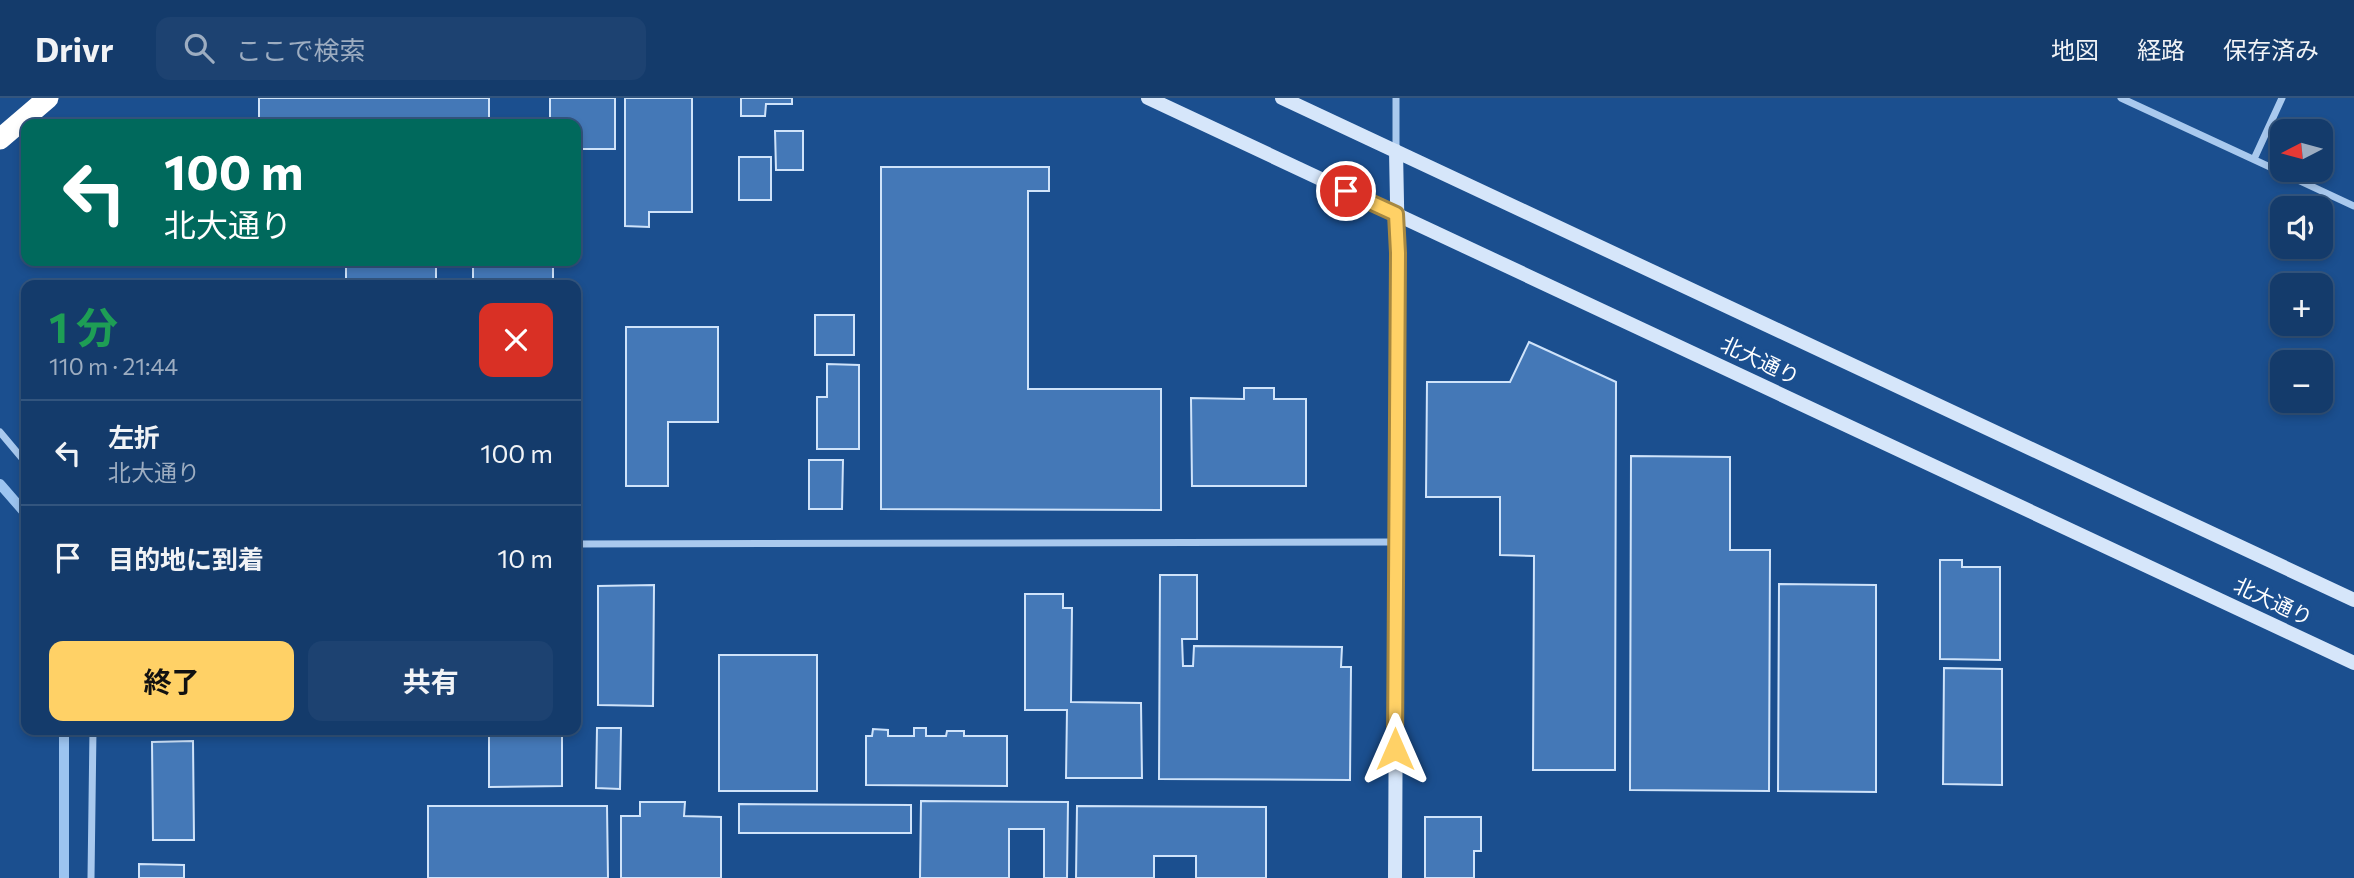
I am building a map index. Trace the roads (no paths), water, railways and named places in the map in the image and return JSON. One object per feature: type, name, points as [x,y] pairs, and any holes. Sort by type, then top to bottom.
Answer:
[{"type":"highway","points":[[23,119],[48,98]]},
{"type":"highway","points":[[0,139],[21,121]]},
{"type":"street","name":"北大通り","points":[[1148,98],[2354,663]]},
{"type":"street","points":[[1283,98],[2354,600]]},
{"type":"street","points":[[1395,878],[1398,253],[1396,98]]},
{"type":"street","points":[[2121,98],[2354,206]]},
{"type":"street","points":[[2254,159],[2282,98]]},
{"type":"street","points":[[0,432],[21,457]]},
{"type":"street","points":[[581,544],[1396,542]]},
{"type":"street","points":[[92,878],[93,735]]},
{"type":"waterway","points":[[0,484],[21,508]]},
{"type":"waterway","points":[[64,735],[64,878]]}]
